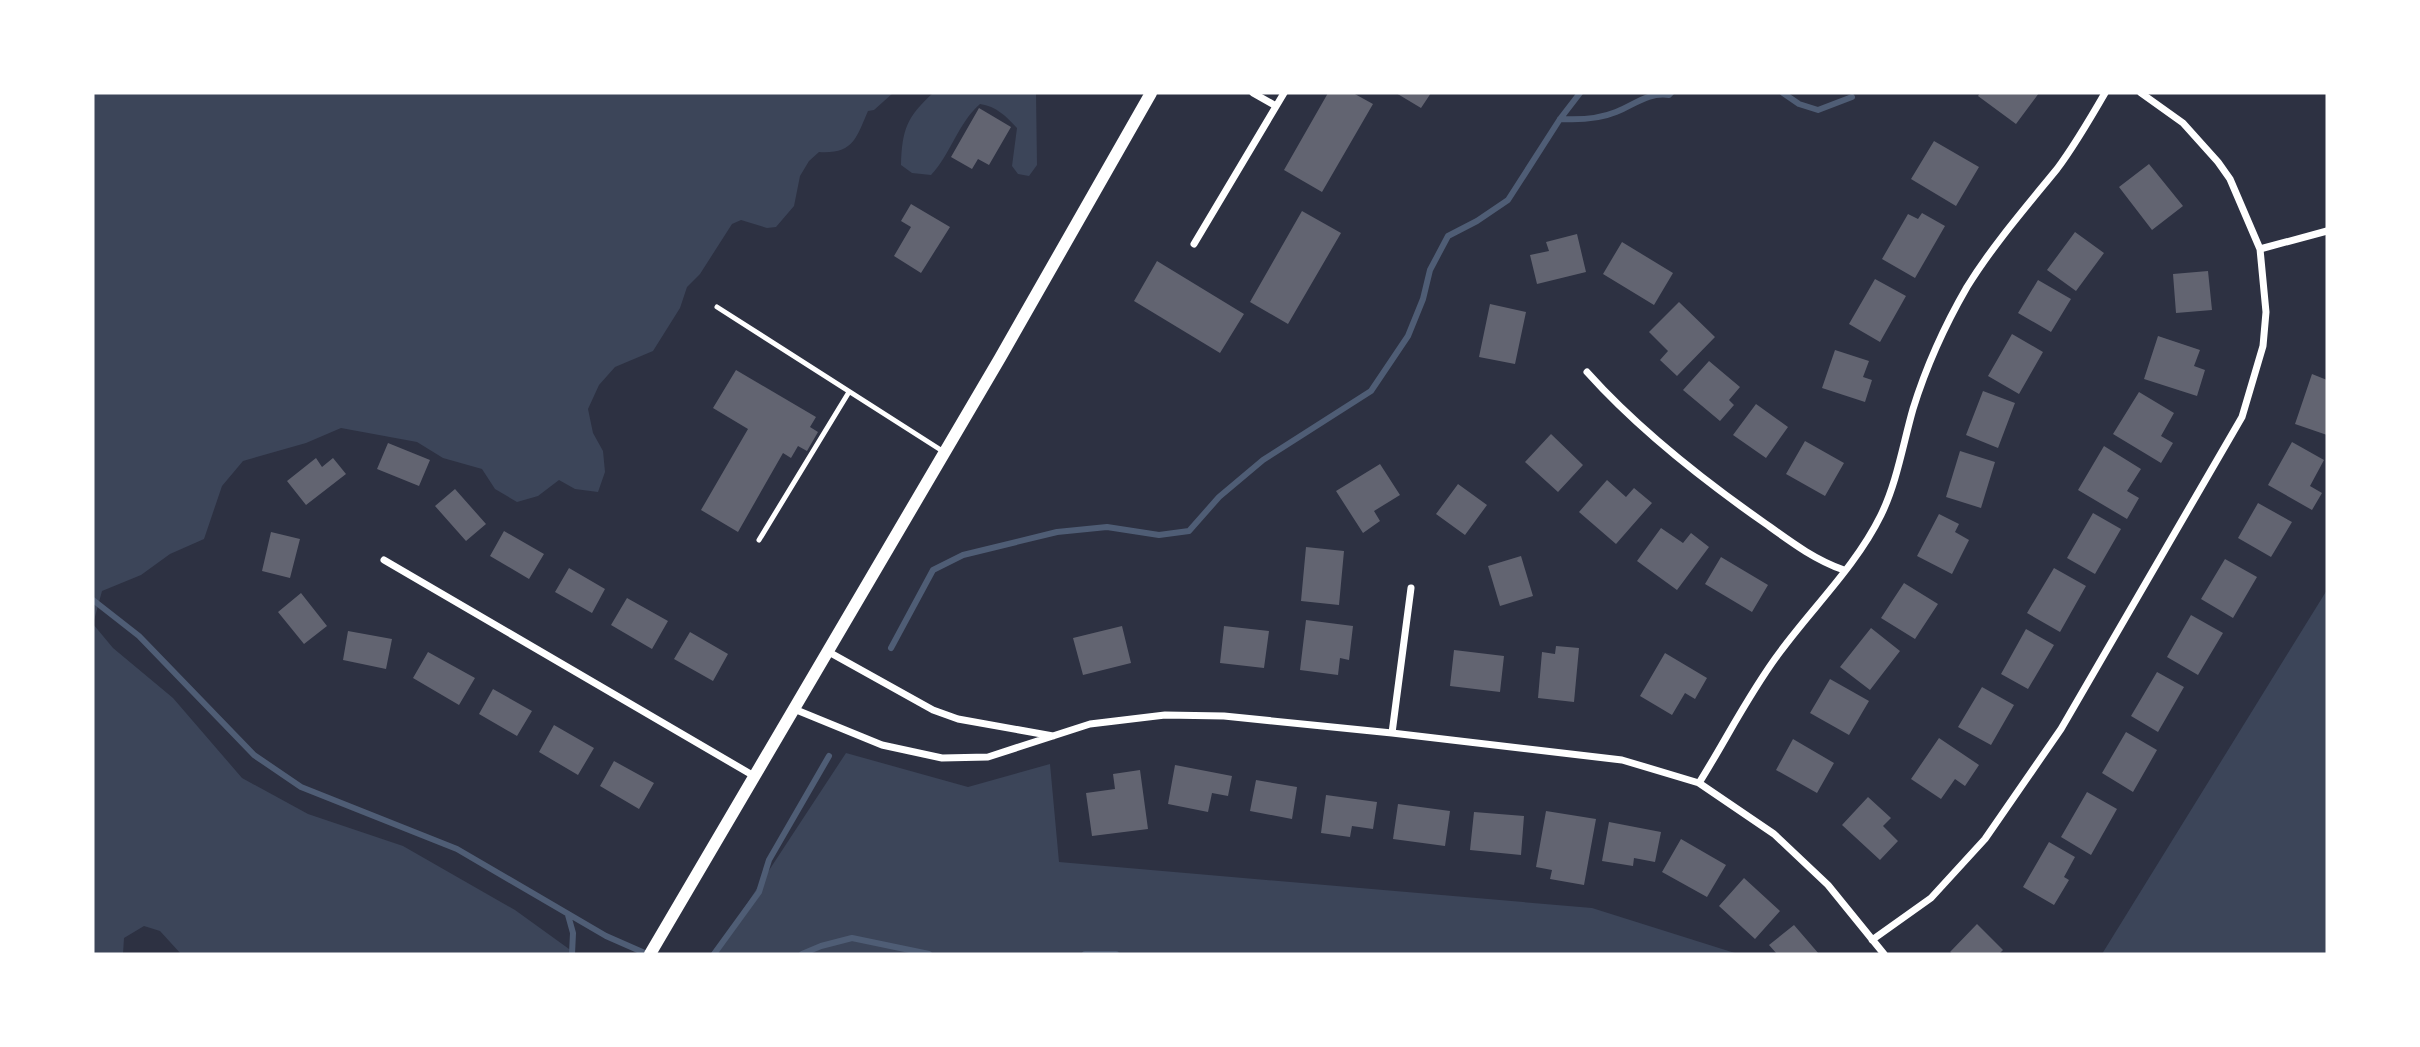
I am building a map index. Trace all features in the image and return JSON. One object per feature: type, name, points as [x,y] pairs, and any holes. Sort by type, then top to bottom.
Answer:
[{"type":"street","points":[[650,954],[1151,93]]},
{"type":"street","points":[[1253,93],[1276,106]]},
{"type":"street","points":[[1194,244],[1284,93]]},
{"type":"street","points":[[1699,783],[1779,653],[1865,542],[1881,515],[1927,370],[1966,290],[1982,263],[2071,149],[2105,93]]},
{"type":"street","points":[[1872,940],[1931,898],[1985,839],[2061,729],[2242,417],[2263,346],[2266,312],[2260,249],[2230,179],[2218,162],[2183,123],[2141,93]]},
{"type":"street","points":[[2260,249],[2327,231]]},
{"type":"street","points":[[1587,372],[1611,398],[1721,493],[1804,551],[1826,564],[1844,570]]},
{"type":"street","points":[[384,561],[754,776]]},
{"type":"street","points":[[1392,733],[1411,588]]},
{"type":"street","points":[[827,651],[933,710],[957,719],[1053,736]]},
{"type":"street","points":[[794,709],[881,745],[942,758],[988,757],[1090,724],[1165,715],[1224,716],[1622,760],[1699,783],[1774,834],[1828,885],[1884,954]]},
{"type":"lane","points":[[717,307],[944,452]]},
{"type":"lane","points":[[759,540],[849,392]]},
{"type":"shaded area","points":[[93,93],[893,93],[874,110],[868,111],[852,143],[839,150],[819,152],[809,161],[800,176],[794,206],[776,227],[767,228],[741,220],[732,224],[700,274],[687,287],[680,308],[653,351],[615,367],[599,385],[588,409],[593,433],[603,451],[605,472],[598,492],[575,489],[559,480],[538,496],[517,502],[495,489],[482,469],[443,458],[417,442],[341,428],[306,443],[243,461],[222,486],[204,539],[170,554],[141,575],[102,591],[93,624]]},
{"type":"shaded area","points":[[933,93],[1036,93],[1037,165],[1029,176],[1018,174],[1012,166],[1017,128],[996,110],[980,104],[966,120],[931,175],[912,173],[901,165],[908,124],[917,109]]},
{"type":"shaded area","points":[[2327,590],[2327,954],[2102,954]]},
{"type":"shaded area","points":[[93,624],[113,648],[173,698],[242,778],[308,814],[403,846],[515,910],[576,954],[181,954],[160,931],[144,926],[124,938],[123,954],[93,954]]},
{"type":"shaded area","points":[[846,753],[968,787],[1050,764],[1059,862],[1592,908],[1738,954],[714,954]]},
{"type":"building","points":[[1328,93],[1353,93],[1373,104],[1322,192],[1284,170]]},
{"type":"building","points":[[1396,93],[1431,93],[1421,108]]},
{"type":"building","points":[[1980,93],[2039,93],[2016,124],[1978,96]]},
{"type":"building","points":[[979,108],[1011,127],[989,165],[978,159],[972,169],[951,157]]},
{"type":"building","points":[[1934,141],[1979,167],[1956,206],[1911,179]]},
{"type":"building","points":[[2149,164],[2183,206],[2152,230],[2119,187]]},
{"type":"building","points":[[911,204],[950,227],[921,273],[894,256],[911,227],[901,221]]},
{"type":"building","points":[[1302,211],[1341,233],[1288,324],[1250,302]]},
{"type":"building","points":[[1922,213],[1945,226],[1915,278],[1882,259],[1908,214],[1918,219]]},
{"type":"building","points":[[2075,232],[2104,253],[2076,291],[2047,270]]},
{"type":"building","points":[[1577,234],[1586,272],[1537,284],[1530,255],[1549,251],[1546,242]]},
{"type":"building","points":[[1622,242],[1673,273],[1654,305],[1603,274]]},
{"type":"building","points":[[1157,261],[1244,314],[1220,353],[1134,301]]},
{"type":"building","points":[[2208,271],[2212,310],[2176,313],[2173,274]]},
{"type":"building","points":[[1875,279],[1906,296],[1880,342],[1849,324]]},
{"type":"building","points":[[2038,280],[2071,299],[2051,332],[2018,313]]},
{"type":"building","points":[[1679,302],[1715,337],[1677,376],[1660,360],[1668,351],[1649,332]]},
{"type":"building","points":[[1490,304],[1526,312],[1515,364],[1479,357]]},
{"type":"building","points":[[2012,334],[2043,352],[2019,394],[1988,376]]},
{"type":"building","points":[[2158,336],[2200,350],[2194,366],[2205,370],[2197,396],[2144,379]]},
{"type":"building","points":[[1835,350],[1869,361],[1863,377],[1872,380],[1865,402],[1822,388]]},
{"type":"building","points":[[1709,361],[1740,387],[1729,400],[1734,405],[1720,421],[1683,390]]},
{"type":"building","points":[[736,370],[816,417],[810,427],[818,432],[807,451],[798,446],[791,458],[783,453],[738,532],[701,510],[748,429],[713,408]]},
{"type":"building","points":[[2312,374],[2327,380],[2327,435],[2295,424]]},
{"type":"building","points":[[1983,391],[2015,403],[1998,448],[1966,435]]},
{"type":"building","points":[[2139,392],[2174,413],[2161,436],[2173,443],[2161,463],[2113,434]]},
{"type":"building","points":[[1756,404],[1788,427],[1766,458],[1733,435]]},
{"type":"building","points":[[1551,434],[1583,465],[1558,492],[1525,462]]},
{"type":"building","points":[[1805,441],[1844,463],[1825,496],[1786,474]]},
{"type":"building","points":[[2292,442],[2324,460],[2310,486],[2322,493],[2312,510],[2268,485]]},
{"type":"building","points":[[388,443],[430,460],[419,486],[377,469]]},
{"type":"building","points":[[2104,446],[2141,469],[2127,491],[2139,498],[2127,519],[2078,490]]},
{"type":"building","points":[[1960,451],[1995,462],[1981,508],[1946,497]]},
{"type":"building","points":[[316,458],[322,467],[333,458],[346,474],[306,505],[287,481]]},
{"type":"building","points":[[1380,464],[1400,495],[1374,511],[1380,521],[1363,533],[1336,491]]},
{"type":"building","points":[[1607,480],[1626,497],[1634,488],[1652,503],[1616,544],[1579,512]]},
{"type":"building","points":[[1458,484],[1487,505],[1465,535],[1436,514]]},
{"type":"building","points":[[455,489],[486,524],[466,541],[435,506]]},
{"type":"building","points":[[2258,503],[2292,522],[2271,557],[2238,538]]},
{"type":"building","points":[[2093,513],[2121,529],[2095,574],[2067,558]]},
{"type":"building","points":[[1939,514],[1959,524],[1955,532],[1969,540],[1952,574],[1917,556]]},
{"type":"building","points":[[1661,528],[1683,543],[1691,533],[1709,547],[1677,590],[1637,561]]},
{"type":"building","points":[[504,531],[544,554],[529,579],[490,556]]},
{"type":"building","points":[[271,532],[300,539],[290,578],[262,571]]},
{"type":"building","points":[[1306,547],[1344,551],[1339,605],[1301,601]]},
{"type":"building","points":[[1521,556],[1533,596],[1500,606],[1488,566]]},
{"type":"building","points":[[1721,557],[1768,585],[1752,612],[1705,584]]},
{"type":"building","points":[[2225,559],[2257,577],[2233,618],[2201,599]]},
{"type":"building","points":[[569,568],[605,589],[592,613],[555,592]]},
{"type":"building","points":[[2054,568],[2086,586],[2060,632],[2027,613]]},
{"type":"building","points":[[1904,583],[1938,604],[1915,639],[1881,618]]},
{"type":"building","points":[[301,593],[327,626],[304,644],[278,612]]},
{"type":"building","points":[[627,598],[668,621],[652,649],[611,625]]},
{"type":"building","points":[[2191,615],[2223,633],[2198,675],[2167,657]]},
{"type":"building","points":[[1306,620],[1353,626],[1349,660],[1340,658],[1338,675],[1300,670]]},
{"type":"building","points":[[1122,626],[1131,663],[1083,675],[1073,638]]},
{"type":"building","points":[[1224,626],[1269,631],[1264,668],[1220,663]]},
{"type":"building","points":[[1871,628],[1900,651],[1870,690],[1840,667]]},
{"type":"building","points":[[2026,629],[2054,645],[2028,689],[2001,674]]},
{"type":"building","points":[[348,631],[392,639],[386,669],[343,660]]},
{"type":"building","points":[[690,632],[728,654],[713,681],[674,659]]},
{"type":"building","points":[[1556,646],[1579,648],[1574,702],[1538,698],[1542,652],[1555,654]]},
{"type":"building","points":[[1454,650],[1504,656],[1500,692],[1450,686]]},
{"type":"building","points":[[428,652],[475,678],[459,705],[413,678]]},
{"type":"building","points":[[1665,653],[1707,678],[1695,699],[1685,693],[1672,715],[1640,696]]},
{"type":"building","points":[[2157,672],[2184,687],[2158,732],[2131,716]]},
{"type":"building","points":[[1830,679],[1869,701],[1849,735],[1810,713]]},
{"type":"building","points":[[1982,687],[2014,705],[1991,745],[1958,727]]},
{"type":"building","points":[[493,689],[532,711],[517,736],[479,714]]},
{"type":"building","points":[[554,725],[594,748],[578,775],[539,752]]},
{"type":"building","points":[[2126,732],[2157,750],[2133,792],[2102,773]]},
{"type":"building","points":[[1939,738],[1979,765],[1965,786],[1955,779],[1941,799],[1911,779]]},
{"type":"building","points":[[1793,739],[1834,763],[1817,793],[1776,770]]},
{"type":"building","points":[[614,761],[654,783],[639,809],[600,786]]},
{"type":"building","points":[[1175,765],[1232,776],[1228,796],[1212,793],[1208,812],[1168,804]]},
{"type":"building","points":[[1140,770],[1148,829],[1092,836],[1086,793],[1115,789],[1113,774]]},
{"type":"building","points":[[1256,780],[1297,787],[1292,819],[1250,811]]},
{"type":"building","points":[[2087,792],[2117,809],[2091,855],[2061,837]]},
{"type":"building","points":[[1326,795],[1377,802],[1373,829],[1352,826],[1350,837],[1321,833]]},
{"type":"building","points":[[1868,797],[1891,818],[1883,826],[1898,841],[1880,860],[1842,825]]},
{"type":"building","points":[[1398,804],[1450,811],[1445,846],[1393,839]]},
{"type":"building","points":[[1546,811],[1596,819],[1584,885],[1550,879],[1552,870],[1536,867]]},
{"type":"building","points":[[1474,812],[1524,816],[1521,855],[1470,850]]},
{"type":"building","points":[[1609,822],[1661,832],[1655,862],[1634,858],[1633,866],[1602,861]]},
{"type":"building","points":[[1681,839],[1726,865],[1707,897],[1662,872]]},
{"type":"building","points":[[2049,842],[2075,857],[2064,877],[2069,880],[2054,905],[2023,887]]},
{"type":"building","points":[[1744,878],[1780,911],[1755,939],[1719,906]]},
{"type":"building","points":[[1977,924],[2003,950],[1999,954],[1950,952]]},
{"type":"building","points":[[1794,925],[1819,954],[1777,954],[1769,945]]},
{"type":"waterway","points":[[891,648],[933,570],[963,555],[1057,532],[1107,527],[1159,535],[1189,531],[1219,497],[1263,460],[1371,391],[1408,336],[1423,299],[1430,270],[1448,236],[1508,200],[1580,93]]},
{"type":"waterway","points":[[1560,119],[1602,116],[1648,97],[1671,93]]},
{"type":"waterway","points":[[1783,93],[1799,104],[1818,110],[1852,97]]},
{"type":"waterway","points":[[93,600],[139,636],[254,755],[301,787],[457,849],[606,936],[647,954]]},
{"type":"waterway","points":[[714,954],[759,892],[769,860],[829,756]]},
{"type":"waterway","points":[[568,915],[573,933],[572,954]]},
{"type":"waterway","points":[[802,954],[852,938],[929,954]]},
{"type":"waterway","points":[[1085,954],[1116,954]]}]
